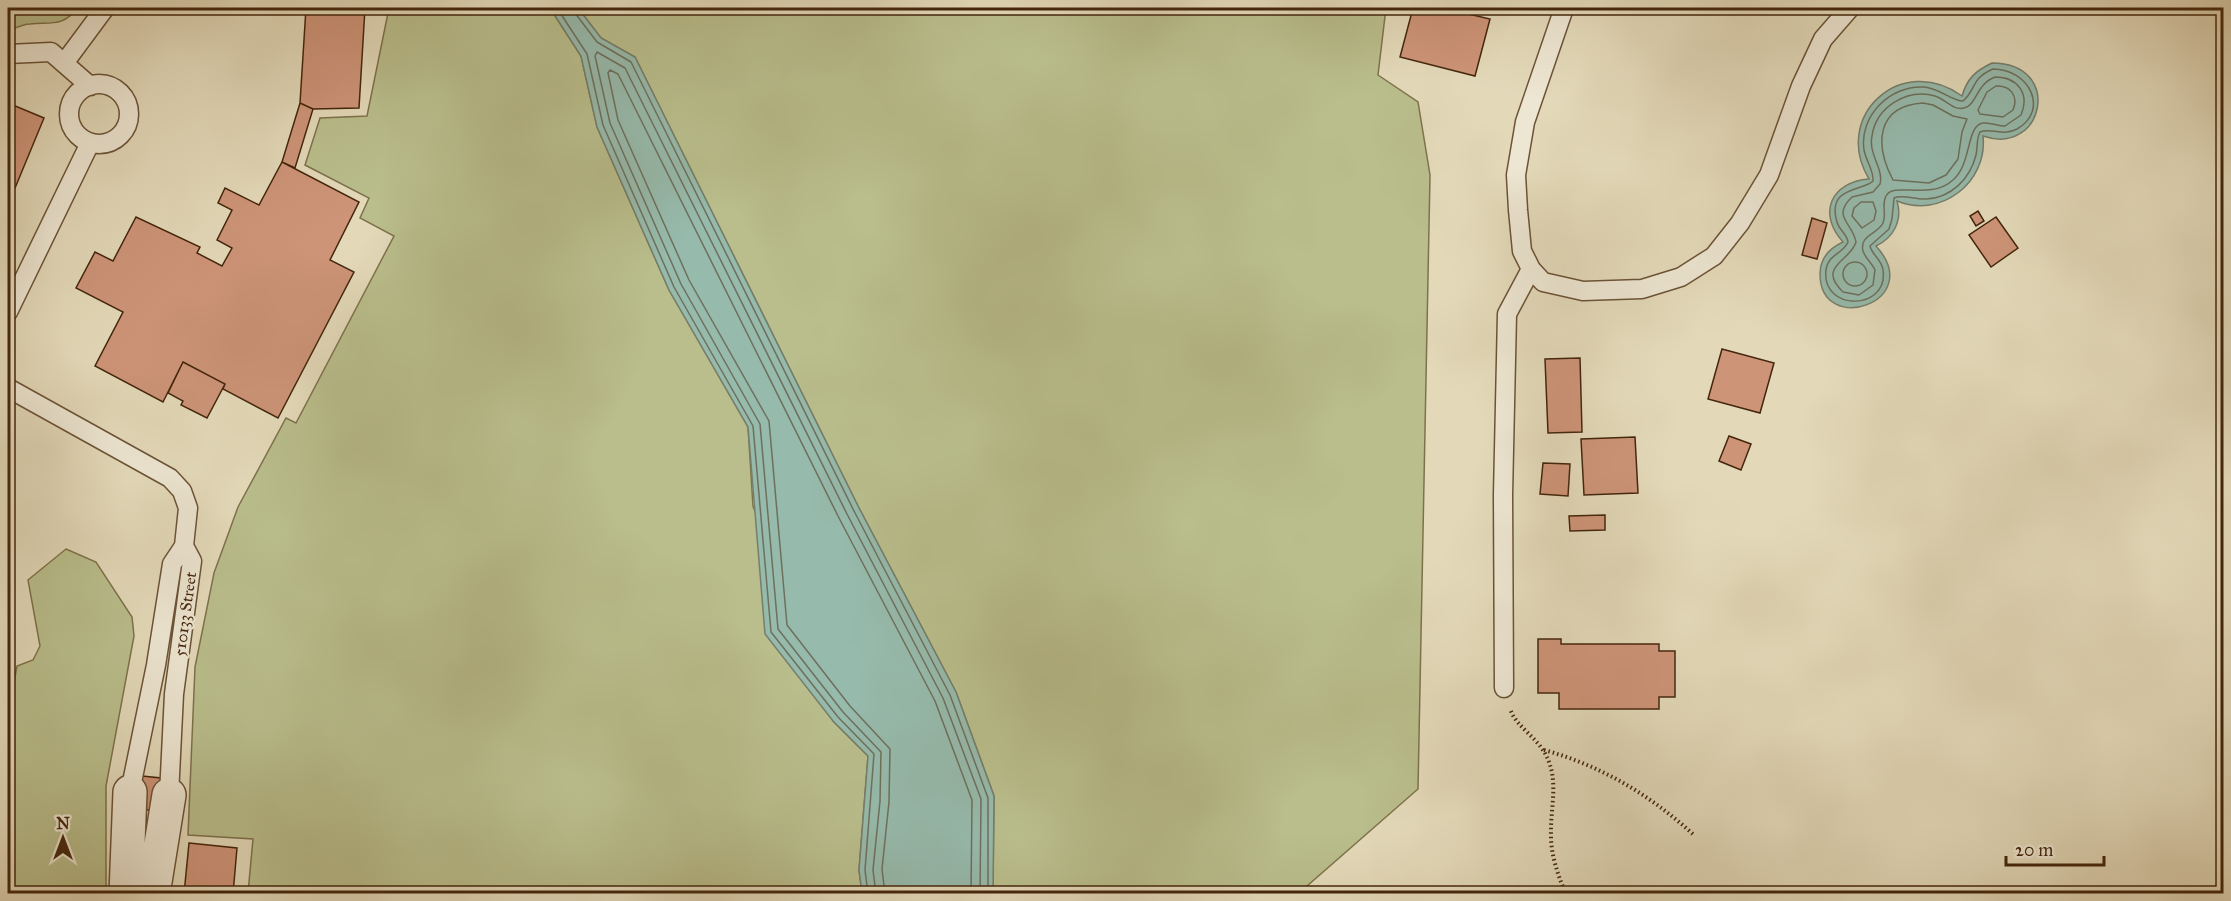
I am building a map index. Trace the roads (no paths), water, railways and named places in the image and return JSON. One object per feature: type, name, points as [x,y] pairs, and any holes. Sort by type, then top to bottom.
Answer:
[{"type":"street","name":"510133 Street","points":[[126,894],[130,792]]},
{"type":"street","name":"510133 Street","points":[[153,894],[169,795]]},
{"type":"lane","points":[[65,62],[105,8]]},
{"type":"lane","points":[[1564,8],[1525,122],[1516,175],[1522,251],[1531,269],[1543,282],[1583,291],[1642,289],[1681,277],[1714,256],[1740,223],[1769,175],[1801,86],[1823,39],[1850,8]]},
{"type":"lane","points":[[8,54],[51,52],[90,86]]},
{"type":"lane","points":[[101,84],[122,93],[128,103],[130,114],[128,125],[112,142],[90,143],[75,132],[69,114],[75,97],[90,86],[101,84]]},
{"type":"lane","points":[[8,312],[90,143]]},
{"type":"lane","points":[[1504,688],[1503,495],[1507,314],[1531,269]]},
{"type":"lane","points":[[8,388],[170,477],[182,491],[188,508],[184,546]]},
{"type":"lane","name":"510133 Street","points":[[130,792],[156,665],[172,564],[184,546],[192,561],[174,694],[169,795]]},
{"type":"water","points":[[550,8],[578,8],[601,38],[635,57],[859,508],[956,692],[994,796],[993,893],[862,893],[859,870],[868,756],[833,721],[765,634],[748,427],[669,290],[597,127],[581,56]]},
{"type":"water","points":[[1992,63],[2015,67],[2030,77],[2037,92],[2037,107],[2032,122],[2020,133],[2004,139],[1983,136],[1983,153],[1970,182],[1945,200],[1930,205],[1914,205],[1897,201],[1899,215],[1895,228],[1892,234],[1876,246],[1888,266],[1889,283],[1881,296],[1867,305],[1851,308],[1836,304],[1824,293],[1820,268],[1827,254],[1843,242],[1831,220],[1832,201],[1845,186],[1869,179],[1860,156],[1859,133],[1866,113],[1879,97],[1896,86],[1917,82],[1939,84],[1962,96],[1972,76]]}]
